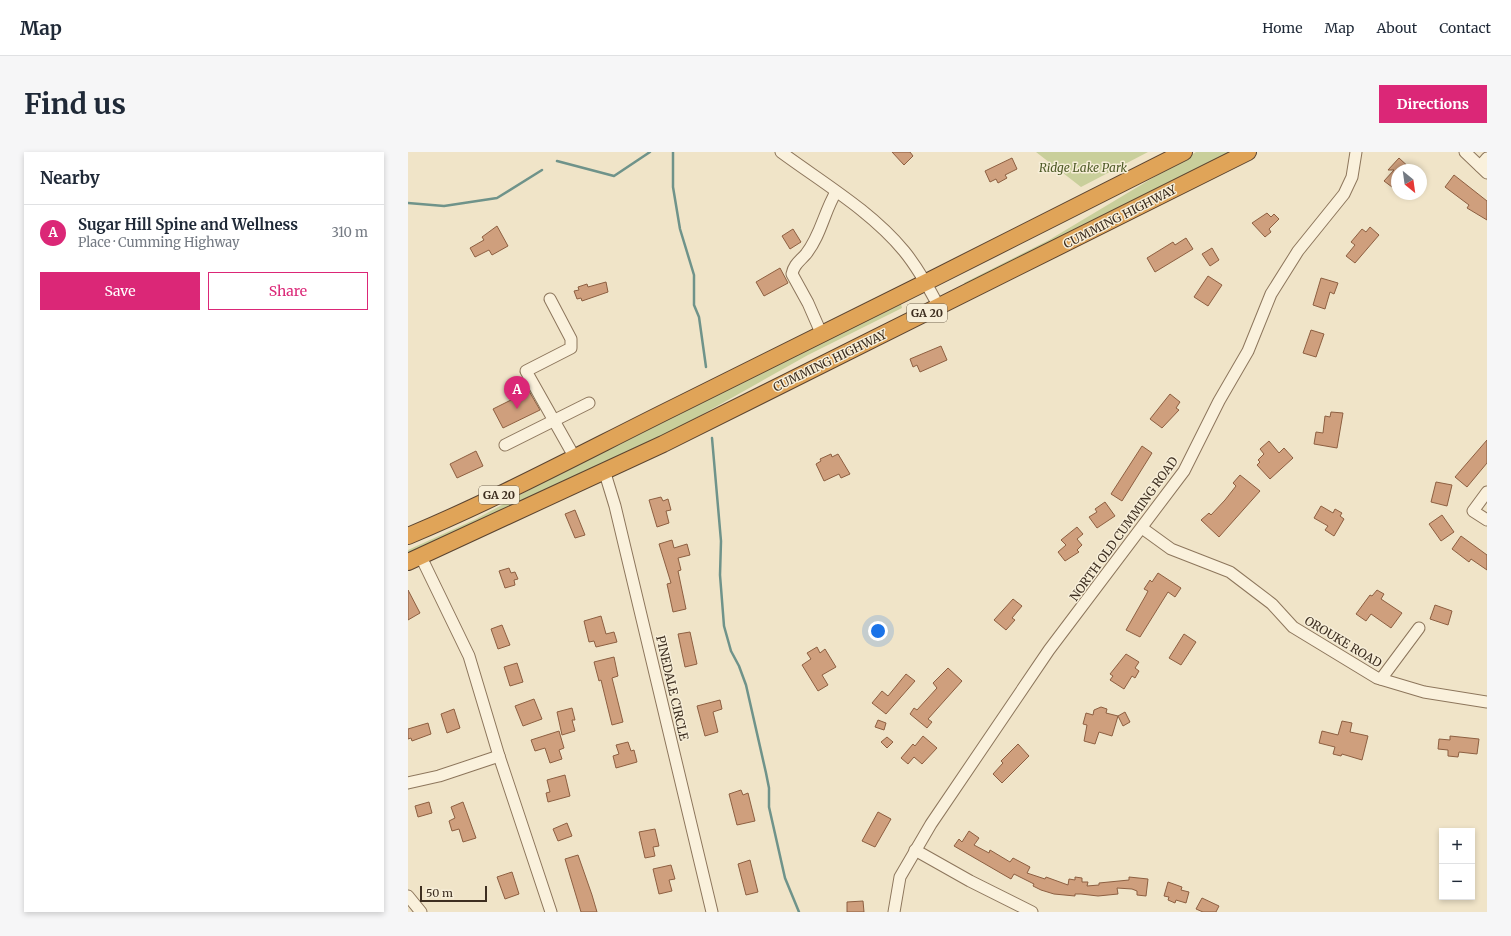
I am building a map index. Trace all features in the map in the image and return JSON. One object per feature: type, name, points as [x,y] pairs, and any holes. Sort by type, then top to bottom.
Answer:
[{"type":"highway","name":"GA 20","points":[[408,536],[457,516],[575,458],[926,283],[1184,152]]},
{"type":"highway","name":"CUMMING HIGHWAY","points":[[414,560],[604,470],[663,444],[1248,152]]},
{"type":"street","points":[[781,152],[836,192],[887,232],[905,251],[940,307]]},
{"type":"street","name":"NORTH OLD CUMMING ROAD","points":[[894,912],[900,877],[915,850],[1040,662],[1184,471],[1219,401],[1248,351],[1270,294],[1298,251],[1344,194],[1352,177],[1356,152]]},
{"type":"street","points":[[1465,152],[1484,166]]},
{"type":"street","points":[[822,335],[808,303],[792,274],[794,266],[806,253],[818,235],[836,192]]},
{"type":"street","points":[[550,299],[571,339],[571,348],[526,372],[575,458]]},
{"type":"street","points":[[505,445],[554,422],[589,403]]},
{"type":"street","name":"PINEDALE CIRCLE","points":[[604,470],[615,506],[712,912]]},
{"type":"street","points":[[1487,492],[1473,510],[1487,520]]},
{"type":"street","name":"OROUKE ROAD","points":[[1142,528],[1171,549],[1230,572],[1272,604],[1292,626],[1381,679],[1424,692],[1487,702]]},
{"type":"street","points":[[414,560],[469,656],[499,756],[551,912]]},
{"type":"street","points":[[1381,679],[1419,628]]},
{"type":"street","points":[[408,783],[439,776],[499,756]]},
{"type":"street","points":[[915,850],[970,881],[1032,912]]},
{"type":"street","points":[[408,896],[421,912]]},
{"type":"green space","name":"Ridge Lake Park","points":[[1036,152],[1148,152],[1081,187]]},
{"type":"green space","points":[[1196,152],[1234,152],[967,288],[964,283],[1049,240]]},
{"type":"green space","points":[[901,304],[902,308],[808,355],[646,446],[408,557],[408,550],[476,519],[638,431]]},
{"type":"building","points":[[892,152],[910,152],[913,156],[904,165]]},
{"type":"building","points":[[1012,158],[1017,169],[1005,175],[1007,178],[998,183],[996,179],[990,182],[985,171]]},
{"type":"building","points":[[1399,158],[1406,164],[1394,164]]},
{"type":"building","points":[[1391,173],[1391,186],[1384,181]]},
{"type":"building","points":[[1454,175],[1487,201],[1487,220],[1467,208],[1469,205],[1445,187]]},
{"type":"building","points":[[1267,213],[1271,217],[1274,214],[1279,219],[1269,229],[1271,232],[1265,237],[1252,223]]},
{"type":"building","points":[[497,226],[508,246],[492,255],[489,250],[475,257],[470,248],[484,240],[482,237]]},
{"type":"building","points":[[1370,227],[1379,235],[1355,263],[1346,256],[1355,245],[1351,242],[1362,229],[1366,232]]},
{"type":"building","points":[[793,229],[801,242],[790,249],[782,236]]},
{"type":"building","points":[[1186,238],[1193,249],[1155,272],[1147,258],[1173,242],[1175,245]]},
{"type":"building","points":[[1212,248],[1219,260],[1210,266],[1202,254]]},
{"type":"building","points":[[780,268],[788,283],[764,296],[756,282]]},
{"type":"building","points":[[1208,276],[1222,285],[1208,306],[1194,297]]},
{"type":"building","points":[[1321,278],[1338,283],[1334,294],[1330,292],[1325,309],[1313,305]]},
{"type":"building","points":[[606,282],[608,292],[582,301],[581,298],[577,299],[574,291],[579,290],[578,287],[587,284],[588,287]]},
{"type":"building","points":[[1311,330],[1324,334],[1316,357],[1303,353]]},
{"type":"building","points":[[941,346],[947,360],[920,372],[917,365],[913,367],[910,359]]},
{"type":"building","points":[[529,391],[540,410],[503,428],[493,409]]},
{"type":"building","points":[[1170,394],[1180,402],[1176,408],[1179,410],[1162,428],[1150,419]]},
{"type":"building","points":[[1331,412],[1343,413],[1337,448],[1314,444],[1316,432],[1323,433],[1325,416],[1330,417]]},
{"type":"building","points":[[1487,440],[1487,463],[1467,487],[1455,477]]},
{"type":"building","points":[[1269,441],[1279,453],[1284,448],[1293,458],[1270,479],[1257,465],[1260,462],[1258,460],[1264,454],[1260,449]]},
{"type":"building","points":[[1142,446],[1152,453],[1122,501],[1111,494]]},
{"type":"building","points":[[476,451],[483,466],[457,478],[450,464]]},
{"type":"building","points":[[831,454],[832,457],[838,454],[850,474],[841,478],[839,474],[824,481],[816,464],[821,461],[820,459]]},
{"type":"building","points":[[1240,475],[1260,491],[1219,537],[1201,520],[1209,513],[1211,515],[1225,500],[1236,486],[1233,483]]},
{"type":"building","points":[[1436,482],[1452,485],[1447,506],[1431,502]]},
{"type":"building","points":[[661,497],[663,501],[668,499],[671,510],[666,511],[669,523],[657,527],[649,500]]},
{"type":"building","points":[[1105,502],[1115,516],[1097,528],[1089,517],[1097,512],[1095,509]]},
{"type":"building","points":[[1321,506],[1333,513],[1335,509],[1342,513],[1340,516],[1344,519],[1334,536],[1325,530],[1328,526],[1314,518]]},
{"type":"building","points":[[575,510],[585,535],[575,538],[565,514]]},
{"type":"building","points":[[1442,515],[1454,532],[1441,541],[1429,524]]},
{"type":"building","points":[[1077,527],[1083,534],[1077,539],[1082,545],[1077,550],[1079,552],[1065,561],[1058,552],[1066,545],[1061,540]]},
{"type":"building","points":[[1461,536],[1487,555],[1487,570],[1471,559],[1469,562],[1452,549]]},
{"type":"building","points":[[672,540],[674,548],[687,544],[690,555],[678,558],[681,570],[678,571],[686,609],[673,612],[667,584],[671,583],[659,544]]},
{"type":"building","points":[[509,568],[511,573],[515,572],[518,579],[514,580],[515,585],[505,588],[499,571]]},
{"type":"building","points":[[1158,573],[1181,588],[1175,597],[1168,592],[1140,637],[1126,630],[1148,591],[1144,589],[1150,580],[1152,582]]},
{"type":"building","points":[[408,590],[420,613],[408,620]]},
{"type":"building","points":[[1377,590],[1384,594],[1381,599],[1402,613],[1391,628],[1371,614],[1366,621],[1356,614],[1370,595],[1372,596]]},
{"type":"building","points":[[1013,599],[1022,606],[1012,618],[1015,620],[1006,630],[994,620]]},
{"type":"building","points":[[1435,605],[1452,611],[1448,625],[1430,619]]},
{"type":"building","points":[[601,616],[606,634],[614,632],[617,642],[596,647],[594,641],[589,642],[584,621]]},
{"type":"building","points":[[502,625],[510,645],[498,649],[491,629]]},
{"type":"building","points":[[690,632],[697,664],[685,667],[678,634]]},
{"type":"building","points":[[1184,634],[1196,642],[1181,665],[1169,658]]},
{"type":"building","points":[[817,647],[820,653],[825,649],[836,667],[822,675],[828,685],[818,691],[802,665],[811,659],[807,653]]},
{"type":"building","points":[[1126,654],[1139,662],[1135,668],[1139,671],[1135,678],[1132,676],[1124,689],[1110,680],[1113,676],[1110,674]]},
{"type":"building","points":[[614,657],[618,676],[612,678],[623,722],[612,725],[601,680],[599,681],[594,662]]},
{"type":"building","points":[[517,663],[523,682],[510,686],[504,667]]},
{"type":"building","points":[[948,668],[962,681],[928,719],[932,722],[927,728],[910,714],[914,708],[917,710],[937,688],[933,683]]},
{"type":"building","points":[[906,674],[915,681],[886,714],[872,703],[882,691],[888,696]]},
{"type":"building","points":[[534,699],[542,719],[523,726],[515,706]]},
{"type":"building","points":[[720,700],[722,709],[713,712],[718,732],[705,736],[697,706]]},
{"type":"building","points":[[1101,707],[1107,709],[1106,713],[1118,716],[1112,736],[1099,732],[1095,744],[1084,741],[1087,725],[1083,724],[1086,713],[1093,715],[1094,710]]},
{"type":"building","points":[[572,708],[575,720],[572,720],[575,731],[562,735],[557,712]]},
{"type":"building","points":[[454,709],[460,728],[447,733],[441,714]]},
{"type":"building","points":[[1125,712],[1130,722],[1123,726],[1118,716]]},
{"type":"building","points":[[878,720],[886,723],[884,730],[875,727]]},
{"type":"building","points":[[1342,721],[1352,723],[1350,732],[1368,736],[1362,760],[1342,754],[1341,756],[1333,754],[1335,747],[1319,743],[1322,731],[1338,735]]},
{"type":"building","points":[[428,723],[431,734],[412,741],[411,738],[408,739],[408,729]]},
{"type":"building","points":[[559,731],[564,748],[559,750],[562,759],[550,763],[545,748],[535,751],[531,740]]},
{"type":"building","points":[[923,736],[937,748],[922,764],[914,757],[908,764],[901,758],[913,744],[915,746]]},
{"type":"building","points":[[1450,736],[1479,739],[1477,754],[1459,752],[1458,757],[1448,756],[1448,750],[1438,749],[1439,739],[1450,740]]},
{"type":"building","points":[[887,737],[893,742],[887,748],[881,742]]},
{"type":"building","points":[[628,742],[631,751],[634,750],[637,762],[616,768],[613,756],[619,754],[616,745]]},
{"type":"building","points":[[1018,744],[1029,756],[1002,783],[993,774],[1003,763],[1001,761]]},
{"type":"building","points":[[565,775],[570,796],[548,802],[546,793],[550,792],[547,780]]},
{"type":"building","points":[[741,790],[743,795],[748,793],[755,821],[737,825],[729,794]]},
{"type":"building","points":[[429,802],[432,813],[418,817],[415,806]]},
{"type":"building","points":[[463,802],[476,838],[463,842],[459,829],[452,831],[449,821],[455,818],[451,807]]},
{"type":"building","points":[[878,812],[891,819],[875,847],[862,841]]},
{"type":"building","points":[[567,823],[572,836],[558,841],[553,829]]},
{"type":"building","points":[[655,829],[659,846],[653,847],[655,856],[645,858],[639,832]]},
{"type":"building","points":[[969,831],[979,838],[974,845],[989,853],[990,850],[1010,862],[1013,858],[1030,867],[1027,873],[1045,879],[1046,877],[1068,885],[1069,879],[1075,880],[1075,877],[1082,878],[1082,882],[1088,882],[1087,886],[1099,885],[1099,883],[1129,880],[1129,877],[1148,879],[1146,896],[1137,895],[1137,891],[1132,889],[1117,888],[1118,894],[1098,896],[1081,894],[1075,894],[1075,896],[1054,894],[1033,886],[1034,884],[1014,874],[1011,879],[954,846],[959,839],[962,842]]},
{"type":"building","points":[[578,855],[597,912],[581,912],[565,859]]},
{"type":"building","points":[[750,860],[758,892],[746,895],[738,864]]},
{"type":"building","points":[[671,865],[675,879],[669,880],[672,891],[659,894],[653,869]]},
{"type":"building","points":[[512,872],[519,894],[505,899],[497,877]]},
{"type":"building","points":[[1168,882],[1182,887],[1181,890],[1189,892],[1186,903],[1176,900],[1175,903],[1168,900],[1169,897],[1164,896]]},
{"type":"building","points":[[1202,898],[1219,906],[1216,912],[1203,912],[1196,909]]},
{"type":"building","points":[[863,901],[864,912],[847,912],[847,902]]},
{"type":"waterway","points":[[557,161],[614,176],[650,152]]},
{"type":"waterway","points":[[673,152],[673,187],[680,229],[694,275],[694,305],[699,317],[706,367]]},
{"type":"waterway","points":[[408,203],[444,206],[497,198],[542,170]]},
{"type":"waterway","points":[[712,438],[721,541],[720,575],[724,626],[731,651],[739,666],[746,685],[766,773],[769,788],[769,807],[785,878],[799,912]]},
{"type":"place","name":"Sugar Hill Spine and Wellness","points":[[517,409]]}]
